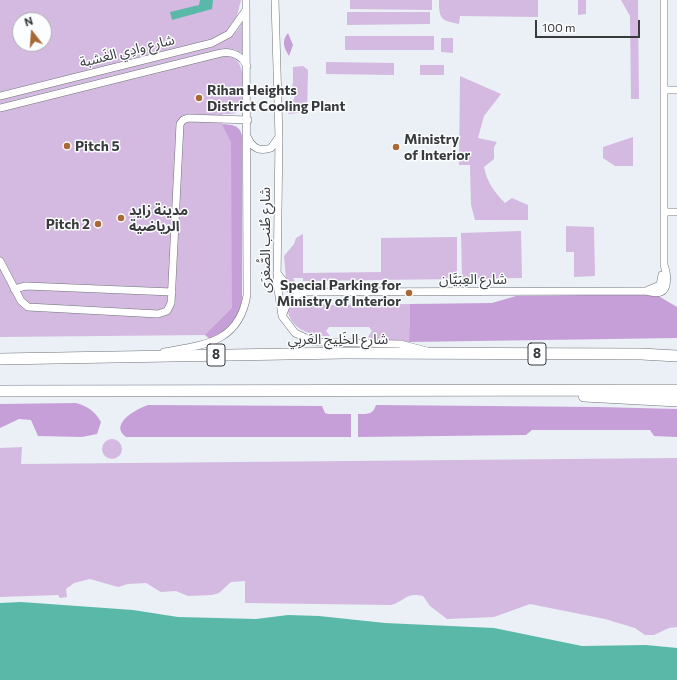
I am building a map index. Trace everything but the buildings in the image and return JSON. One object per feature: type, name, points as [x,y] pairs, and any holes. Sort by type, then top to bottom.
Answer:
[{"type":"highway","points":[[641,354],[677,348]]},
{"type":"highway","name":"شارع الخَلِيج العَربِي","points":[[0,359],[141,356],[432,354],[641,354],[677,356]]},
{"type":"highway","points":[[560,390],[596,398],[677,401]]},
{"type":"highway","points":[[0,391],[677,390]]},
{"type":"street","name":"شارع طُنب الصُّغرَى","points":[[141,356],[211,343],[229,332],[242,316],[247,296],[248,120],[246,0]]},
{"type":"street","name":"شارع طُنب الصُّغرَى","points":[[275,0],[278,138],[277,273],[278,296],[282,316],[295,333],[315,342],[400,344],[417,347],[432,354]]},
{"type":"street","name":"شارع العِبَيَّان","points":[[277,273],[289,288],[302,292],[645,291],[656,288],[660,285],[664,265],[664,0]]},
{"type":"street","name":"شارع وادِي الغَشبة","points":[[0,96],[212,43],[229,34],[247,10]]},
{"type":"street","name":"شارع وادِي الغَشبة","points":[[0,108],[221,53],[236,54],[247,66]]},
{"type":"street","points":[[664,90],[677,90]]},
{"type":"street","points":[[0,261],[22,304],[31,308],[158,314],[167,311],[170,306],[172,292],[180,124],[188,118],[248,120]]},
{"type":"street","points":[[247,136],[254,147],[262,150],[274,145],[278,138]]},
{"type":"street","points":[[664,212],[677,212]]},
{"type":"street","points":[[14,289],[26,286],[172,292]]},
{"type":"street","points":[[282,316],[285,305],[288,301],[302,292]]},
{"type":"shaded area","name":"مدينة زايد الرياضية","points":[[0,0],[241,0],[237,16],[230,26],[236,32],[242,23],[242,53],[234,49],[231,57],[240,65],[242,71],[242,106],[237,112],[232,114],[223,114],[222,124],[237,127],[242,136],[242,299],[210,339],[205,335],[0,337]]},
{"type":"shaded area","points":[[200,0],[213,0],[212,9],[172,20],[170,12],[199,5]]},
{"type":"shaded area","points":[[350,0],[432,0],[432,10],[350,9]]},
{"type":"shaded area","points":[[439,0],[538,0],[538,17],[460,16],[459,24],[442,18]]},
{"type":"shaded area","points":[[578,0],[586,0],[586,14],[578,15]]},
{"type":"shaded area","points":[[621,0],[638,0],[639,99],[631,99],[630,16]]},
{"type":"shaded area","points":[[347,12],[430,12],[430,24],[347,25]]},
{"type":"shaded area","points":[[288,33],[293,45],[289,56],[284,44],[284,39]]},
{"type":"shaded area","points":[[345,36],[434,36],[434,50],[345,50]]},
{"type":"shaded area","points":[[441,38],[453,38],[453,53],[441,52]]},
{"type":"shaded area","points":[[326,62],[394,63],[394,75],[326,74]]},
{"type":"shaded area","points":[[420,65],[444,65],[444,75],[420,75]]},
{"type":"shaded area","points":[[303,66],[308,70],[307,112],[288,114],[295,96],[291,91],[293,83],[293,67]]},
{"type":"shaded area","points":[[460,76],[501,94],[484,116],[478,138],[497,142],[494,147],[494,159],[484,167],[492,186],[505,203],[512,198],[528,205],[528,220],[475,220],[471,205],[470,165],[459,165]]},
{"type":"shaded area","points":[[222,124],[232,125],[237,128],[241,132],[242,136],[242,299],[238,313],[231,324],[222,332],[210,339],[205,335],[232,308],[231,142]]},
{"type":"shaded area","points":[[633,137],[633,166],[615,166],[603,158],[603,147]]},
{"type":"shaded area","points":[[566,226],[594,227],[595,276],[574,277],[574,252],[566,252]]},
{"type":"shaded area","points":[[521,231],[522,278],[462,279],[461,233]]},
{"type":"shaded area","points":[[303,234],[303,273],[381,272],[381,238],[457,237],[457,279],[303,281],[303,278],[293,278],[297,286],[288,282],[286,278],[284,256],[294,244],[296,238]]},
{"type":"shaded area","points":[[655,294],[677,307],[677,338],[409,342],[410,304],[492,303],[516,296]]},
{"type":"shaded area","points":[[293,302],[327,305],[410,304],[409,342],[380,342],[368,337],[372,331],[369,327],[329,327],[326,331],[330,336],[308,333],[296,325],[288,314],[288,306]]},
{"type":"shaded area","points":[[76,403],[84,406],[99,418],[101,422],[97,434],[82,437],[38,436],[31,420],[19,419],[0,428],[0,404]]},
{"type":"shaded area","points":[[148,405],[322,406],[325,413],[328,414],[351,414],[351,437],[126,437],[121,432],[120,427],[122,422],[126,417],[138,409]]},
{"type":"shaded area","points":[[376,405],[677,409],[677,437],[654,436],[650,430],[532,430],[526,435],[358,437],[358,414],[367,414],[373,411]]},
{"type":"shaded area","points":[[112,439],[119,442],[122,449],[119,456],[112,459],[105,456],[102,449],[105,442]]},
{"type":"shaded area","points":[[22,447],[21,464],[677,458],[677,627],[669,628],[654,635],[645,635],[635,628],[605,619],[530,604],[494,617],[447,619],[430,606],[423,596],[417,595],[409,596],[391,605],[245,603],[245,581],[231,582],[219,593],[212,595],[188,596],[176,591],[161,592],[146,583],[128,584],[118,587],[90,579],[74,583],[66,589],[67,597],[60,598],[58,595],[0,597],[0,448]]},
{"type":"shaded area","points":[[21,602],[133,610],[178,617],[256,619],[288,615],[319,616],[385,623],[494,628],[582,646],[646,645],[677,648],[677,680],[0,680],[0,603]]},
{"type":"place","name":"Rihan Heights District Cooling Plant","points":[[199,98]]},
{"type":"place","name":"Pitch 5","points":[[67,146]]},
{"type":"place","name":"Ministry of Interior","points":[[396,147]]},
{"type":"place","name":"مدينة زايد الرياضية","points":[[121,218]]},
{"type":"place","name":"Pitch 2","points":[[98,224]]},
{"type":"place","name":"Special Parking for Ministry of Interior","points":[[409,293]]}]
